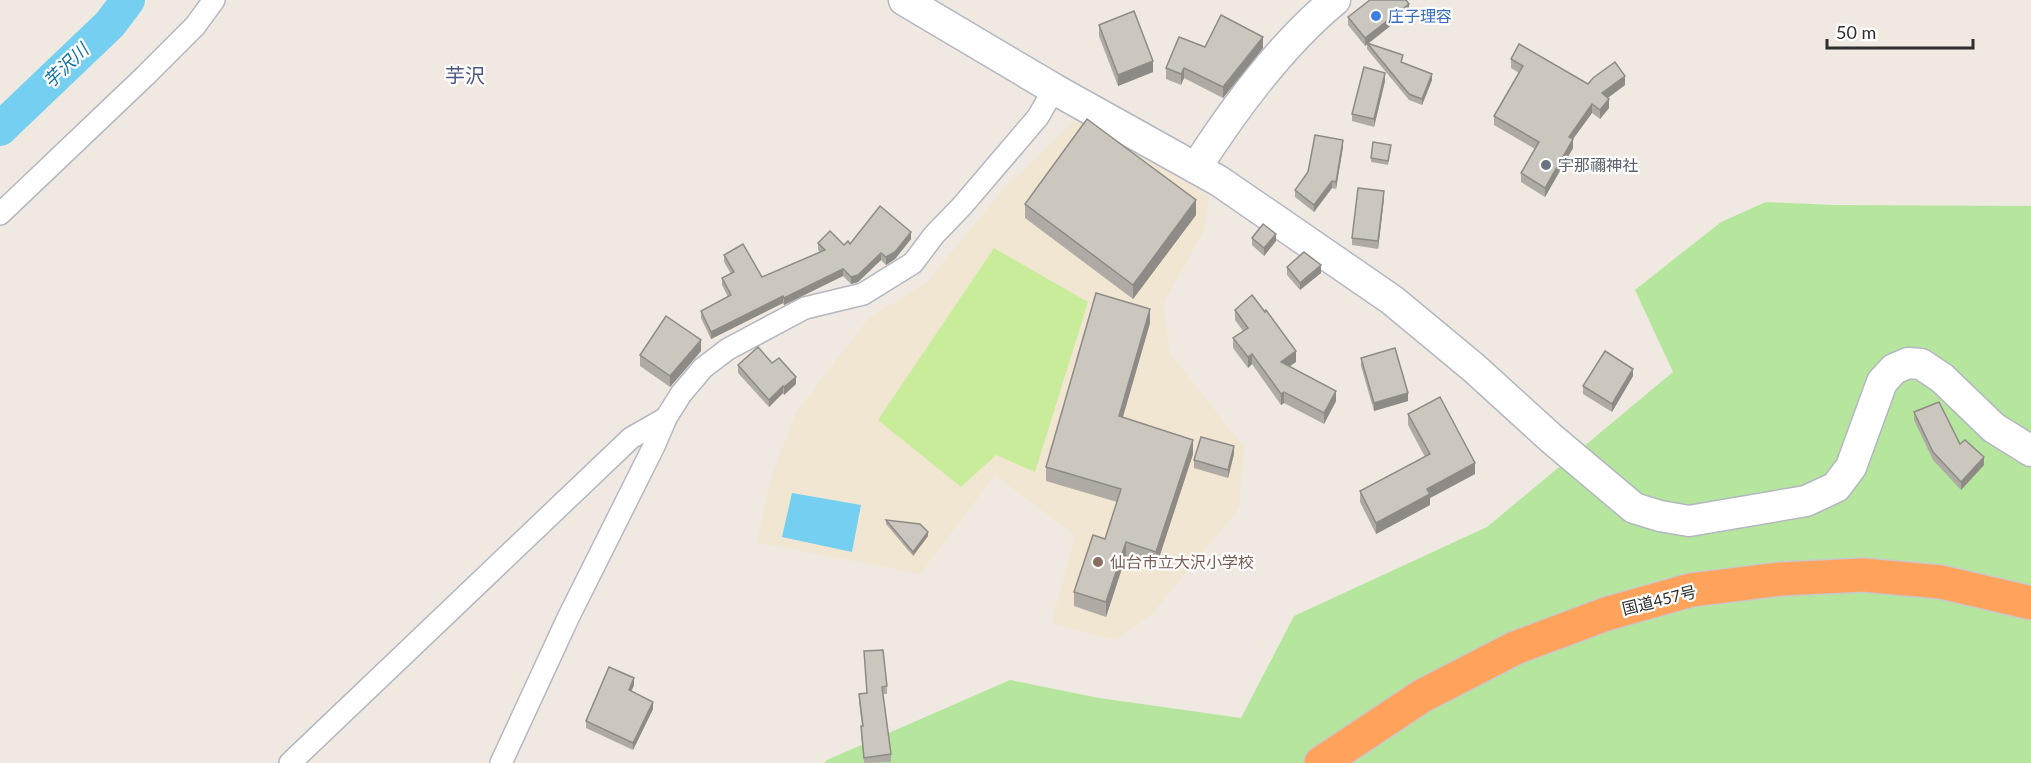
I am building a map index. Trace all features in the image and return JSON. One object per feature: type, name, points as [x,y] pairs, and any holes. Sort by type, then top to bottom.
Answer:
[{"type":"highway","name":"国道457号","points":[[1321,763],[1422,696],[1515,648],[1606,614],[1691,590],[1781,579],[1863,575],[1941,582],[2031,603]]},
{"type":"street","points":[[0,214],[146,76],[195,27],[214,0]]},
{"type":"street","points":[[904,0],[1054,89],[1219,181],[1392,300],[1474,368],[1552,439],[1634,508],[1660,516],[1689,521],[1806,501],[1836,487],[1851,467],[1881,382],[1894,369],[1908,363],[1921,364],[1942,378],[1994,428],[2031,451]]},
{"type":"street","points":[[1196,168],[1215,138],[1275,60],[1316,16],[1335,0]]},
{"type":"street","points":[[501,763],[568,618],[666,418],[681,394],[703,368],[728,349],[805,308],[863,294],[913,263],[934,235],[962,206],[1038,117],[1054,89]]},
{"type":"street","points":[[290,763],[631,438],[666,418]]},
{"type":"shaded area","name":"仙台市立大沢小学校","points":[[1078,117],[1209,197],[1204,230],[1163,304],[1170,354],[1244,447],[1239,508],[1152,614],[1116,640],[1052,623],[1075,535],[995,475],[920,574],[757,542],[772,475],[797,411],[868,319],[927,282],[1005,188]]},
{"type":"green space","points":[[1766,202],[1833,205],[2031,206],[2031,763],[824,763],[1010,680],[1099,698],[1241,718],[1294,616],[1487,527],[1673,372],[1635,290],[1721,222]]},
{"type":"green space","points":[[994,248],[1088,302],[1035,472],[996,455],[961,487],[878,420]]},
{"type":"water","points":[[792,493],[861,505],[852,552],[782,537]]},
{"type":"building","points":[[1370,0],[1406,0],[1409,4],[1365,38],[1348,17]]},
{"type":"building","points":[[1134,11],[1153,61],[1118,75],[1099,25]]},
{"type":"building","points":[[1221,15],[1263,37],[1223,87],[1184,68],[1181,74],[1166,68],[1179,37],[1205,47]]},
{"type":"building","points":[[1367,43],[1403,55],[1401,62],[1432,74],[1422,99],[1409,94]]},
{"type":"building","points":[[1519,44],[1588,84],[1615,62],[1625,76],[1602,93],[1609,99],[1600,110],[1592,104],[1569,137],[1573,139],[1545,188],[1521,173],[1539,142],[1494,116],[1523,66],[1511,59]]},
{"type":"building","points":[[1364,67],[1385,73],[1374,119],[1352,114]]},
{"type":"building","points":[[1087,119],[1196,200],[1133,285],[1025,204]]},
{"type":"building","points":[[1315,135],[1343,140],[1336,182],[1332,181],[1314,205],[1295,190],[1308,172]]},
{"type":"building","points":[[1373,142],[1391,145],[1388,161],[1371,158]]},
{"type":"building","points":[[1358,188],[1384,191],[1378,241],[1352,238]]},
{"type":"building","points":[[880,206],[911,232],[895,252],[886,257],[881,253],[858,275],[851,277],[843,269],[711,332],[701,311],[731,295],[722,278],[734,272],[724,255],[743,244],[762,277],[825,250],[818,243],[830,231],[844,245],[848,241],[850,244]]},
{"type":"building","points":[[1263,224],[1276,234],[1264,248],[1252,238]]},
{"type":"building","points":[[1304,252],[1321,265],[1300,283],[1287,267]]},
{"type":"building","points":[[1096,293],[1150,309],[1119,416],[1193,440],[1156,552],[1126,542],[1106,602],[1074,592],[1093,535],[1105,539],[1121,489],[1046,467]]},
{"type":"building","points":[[1252,295],[1296,351],[1281,362],[1336,391],[1324,413],[1284,392],[1281,394],[1252,354],[1248,357],[1233,338],[1248,328],[1235,310]]},
{"type":"building","points":[[666,316],[701,340],[670,376],[640,355]]},
{"type":"building","points":[[758,347],[772,363],[779,358],[796,377],[769,400],[738,365]]},
{"type":"building","points":[[1395,348],[1408,393],[1374,403],[1361,358]]},
{"type":"building","points":[[1605,351],[1633,369],[1612,404],[1583,386]]},
{"type":"building","points":[[1440,397],[1475,463],[1427,489],[1430,494],[1376,523],[1360,491],[1430,454],[1408,414]]},
{"type":"building","points":[[1939,402],[1960,444],[1965,440],[1984,457],[1961,482],[1933,452],[1914,412]]},
{"type":"building","points":[[1201,437],[1234,446],[1228,470],[1194,460]]},
{"type":"building","points":[[886,520],[920,524],[928,532],[913,552]]},
{"type":"building","points":[[883,650],[887,686],[882,687],[891,754],[864,758],[859,694],[867,693],[864,651]]},
{"type":"building","points":[[609,667],[634,678],[629,690],[653,702],[633,743],[586,721]]},
{"type":"waterway","name":"芋沢川","points":[[0,129],[110,24],[128,0]]},
{"type":"place","name":"庄子理容","points":[[1376,16]]},
{"type":"place","name":"宇那禰神社","points":[[1546,165]]},
{"type":"place","name":"仙台市立大沢小学校","points":[[1098,562]]},
{"type":"district","name":"芋沢","points":[[465,76]]}]
